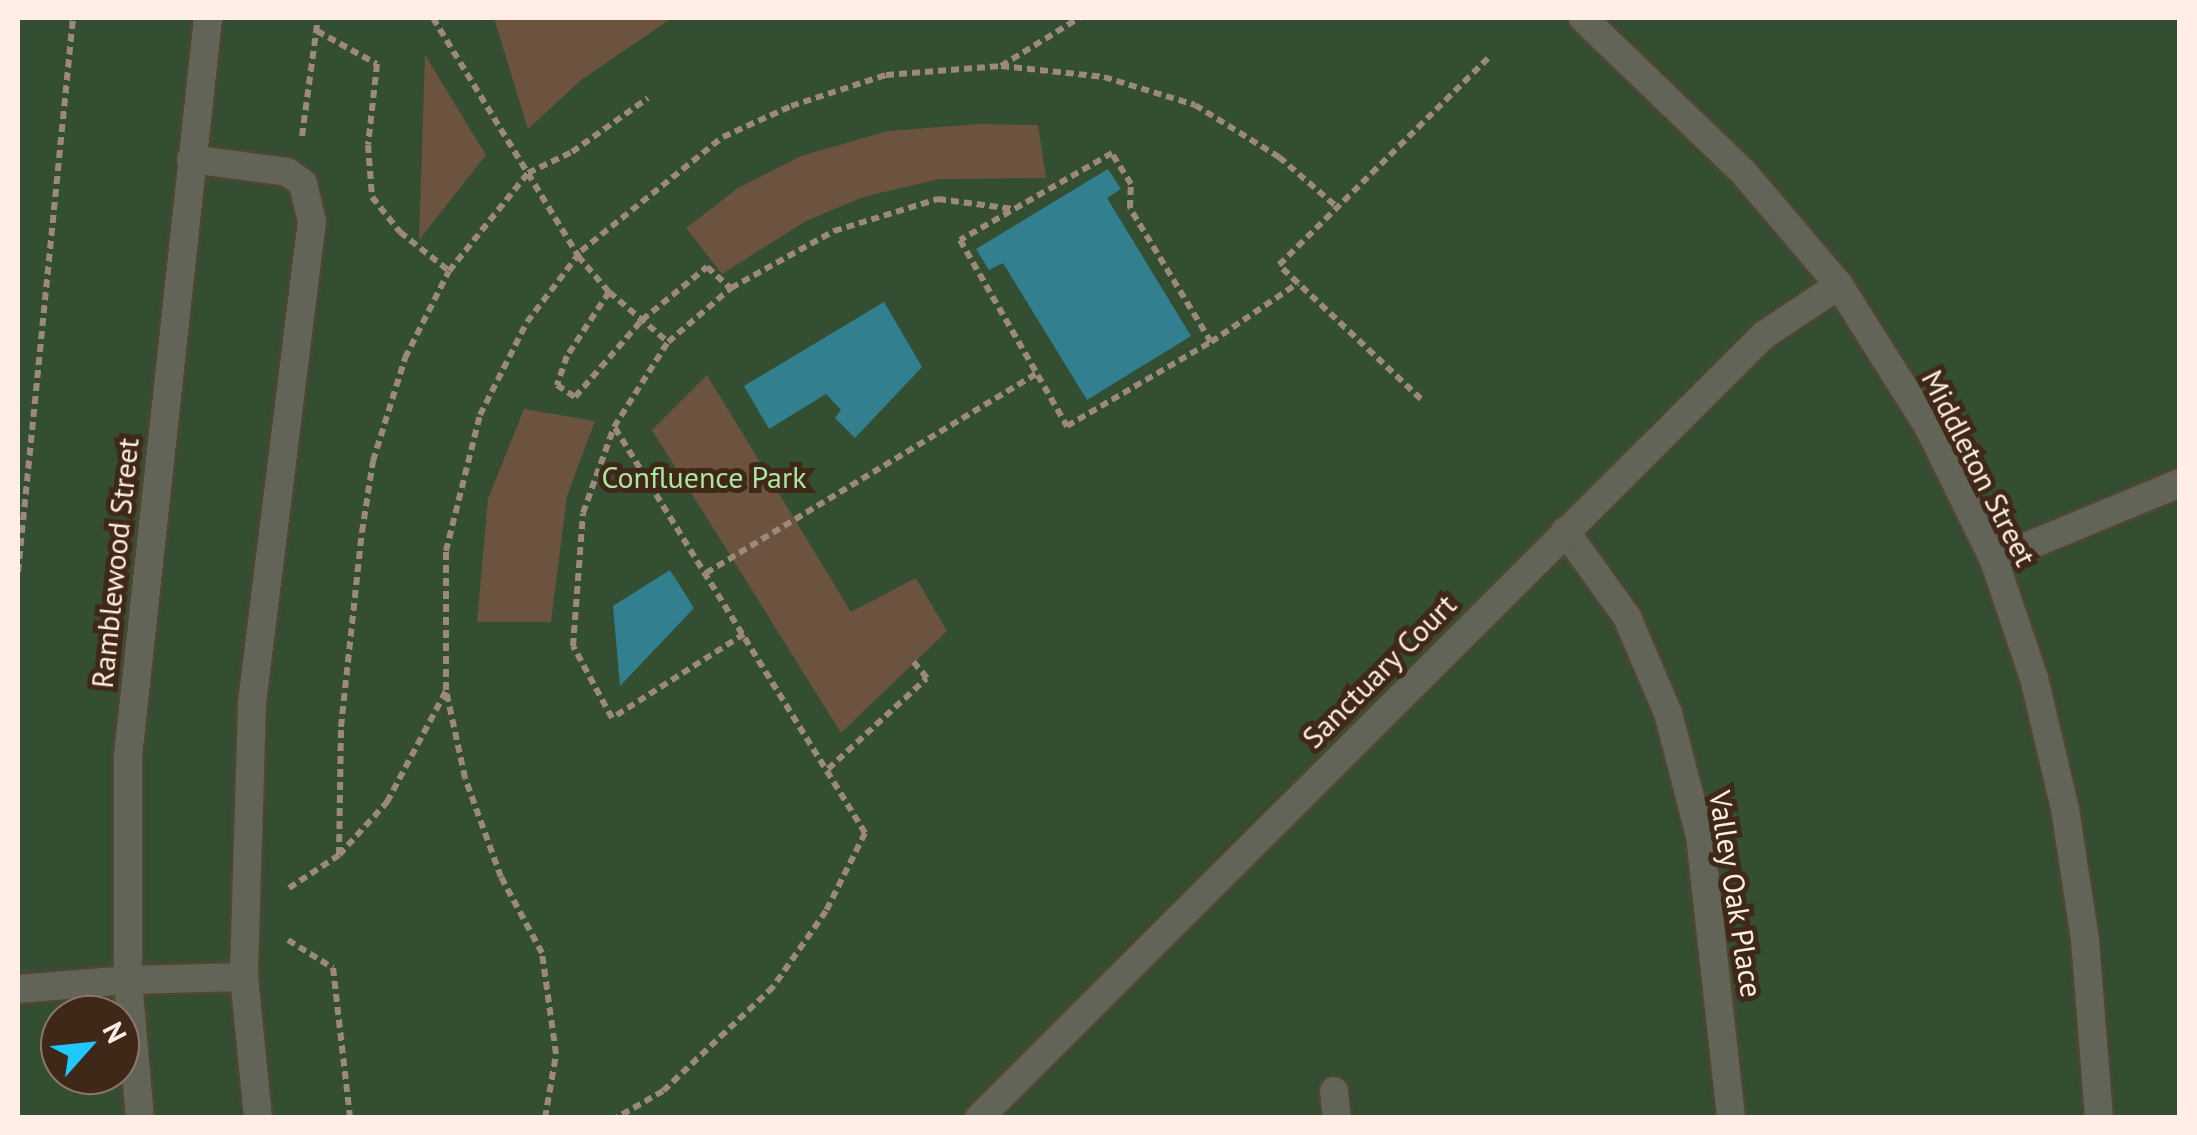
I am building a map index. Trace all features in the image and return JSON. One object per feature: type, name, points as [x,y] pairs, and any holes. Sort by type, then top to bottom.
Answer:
[{"type":"street","name":"Ramblewood Street","points":[[140,1118],[128,980],[128,756],[208,18]]},
{"type":"street","name":"Middleton Street","points":[[1583,18],[1744,173],[1839,285],[1929,428],[1994,560],[2034,678],[2065,808],[2085,940],[2099,1118]]},
{"type":"street","points":[[191,159],[296,177],[312,221],[252,704],[244,977],[258,1118]]},
{"type":"street","name":"Sanctuary Court","points":[[979,1118],[1764,335],[1839,285]]},
{"type":"street","points":[[1994,560],[2180,483]]},
{"type":"street","name":"Valley Oak Place","points":[[1565,531],[1627,616],[1668,713],[1700,836],[1731,1118]]},
{"type":"street","points":[[18,989],[128,980],[244,977]]},
{"type":"path","points":[[18,572],[73,18]]},
{"type":"path","points":[[296,177],[318,18]]},
{"type":"path","points":[[433,18],[578,256],[608,292],[668,342]]},
{"type":"path","points":[[1001,66],[1079,18]]},
{"type":"path","points":[[316,31],[377,64],[368,145],[372,197],[400,232],[449,271]]},
{"type":"path","points":[[1420,399],[1279,265],[1491,54]]},
{"type":"path","points":[[545,1118],[556,1054],[542,952],[501,877],[465,778],[446,690],[446,551],[480,416],[527,322],[578,256],[653,187],[723,137],[791,106],[886,75],[1001,66],[1104,77],[1195,105],[1280,156],[1337,208]]},
{"type":"path","points":[[339,855],[341,727],[372,461],[404,358],[449,271],[528,174],[572,152],[648,98]]},
{"type":"path","points":[[1211,342],[1130,208],[1132,184],[1112,153],[960,240],[1068,426],[1211,342],[1298,283]]},
{"type":"path","points":[[744,634],[612,718],[573,646],[582,513],[614,427],[668,342],[731,288],[834,231],[938,199],[1013,210]]},
{"type":"path","points":[[608,292],[566,356],[557,385],[575,397],[642,320],[706,267],[731,288]]},
{"type":"path","points":[[706,572],[1037,373]]},
{"type":"path","points":[[614,427],[864,833],[826,911],[773,987],[724,1038],[663,1092],[616,1118]]},
{"type":"path","points":[[828,769],[875,732],[927,678],[912,660]]},
{"type":"path","points":[[288,906],[288,888],[339,855],[386,802],[446,690]]},
{"type":"path","points":[[288,926],[288,944],[334,968],[350,1118]]},
{"type":"green space","name":"Confluence Park","points":[[18,18],[2179,18],[2179,1117],[18,1117]]},
{"type":"water","points":[[1108,169],[1121,189],[1107,198],[1191,336],[1087,400],[1003,263],[989,270],[976,249]]},
{"type":"water","points":[[884,302],[922,367],[855,438],[835,418],[841,410],[826,394],[769,429],[744,386]]},
{"type":"water","points":[[670,570],[694,608],[620,686],[613,606]]},
{"type":"building","points":[[494,18],[672,18],[581,80],[528,129]]},
{"type":"building","points":[[425,55],[486,155],[419,240]]},
{"type":"building","points":[[978,124],[1038,125],[1046,178],[940,179],[863,197],[806,221],[722,274],[686,228],[738,188],[801,156],[888,131]]},
{"type":"building","points":[[707,375],[851,612],[916,578],[947,631],[841,733],[652,430]]},
{"type":"building","points":[[524,409],[595,421],[567,496],[551,622],[477,622],[488,499]]}]
